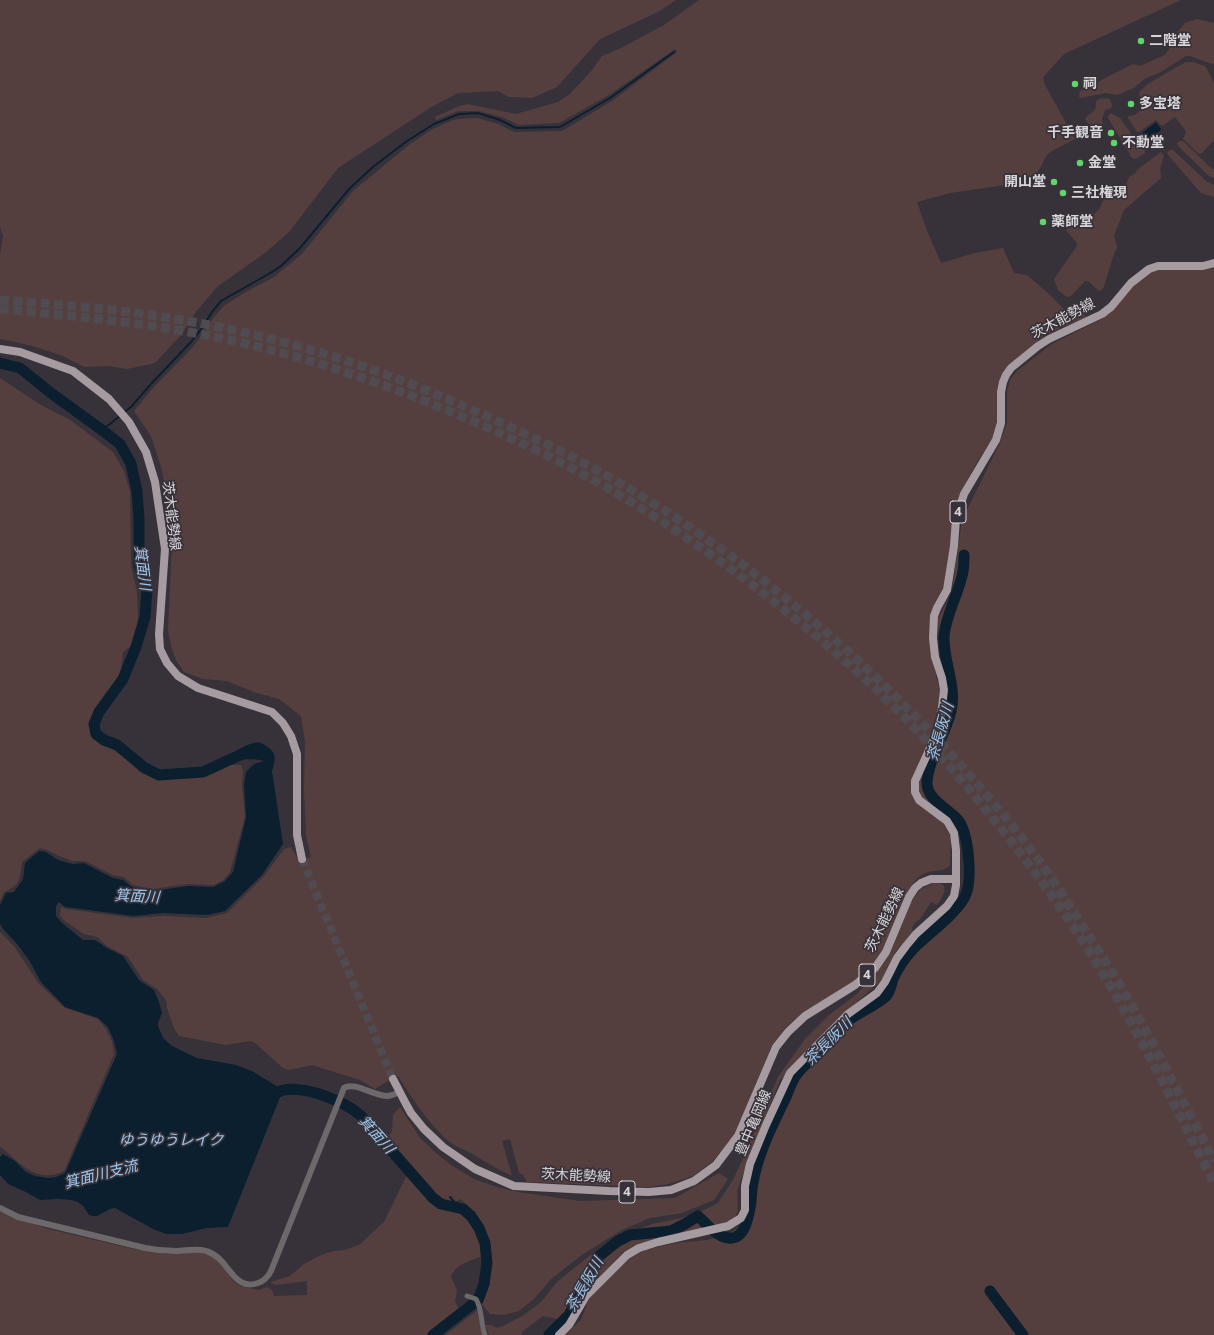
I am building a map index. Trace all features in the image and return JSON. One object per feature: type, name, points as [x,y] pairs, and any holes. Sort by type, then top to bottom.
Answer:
[{"type":"main road","name":"茨木能勢線","points":[[393,1079],[408,1109],[424,1129],[451,1153],[479,1171],[514,1186],[649,1192],[671,1190],[694,1181],[716,1166],[738,1136],[776,1046],[805,1016],[855,985],[875,968],[886,952],[909,897],[915,888],[921,883],[932,879],[956,879],[956,843],[954,833],[947,821],[919,800],[915,792],[915,782],[937,732],[941,716],[944,690],[942,678],[935,657],[933,638],[934,616],[947,590],[954,546],[956,519],[964,494],[996,440],[1001,423],[1003,382],[1011,368],[1038,346],[1049,339],[1102,314],[1111,307],[1131,283],[1149,269],[1158,266],[1203,266],[1214,263]]},
{"type":"main road","name":"茨木能勢線","points":[[0,349],[20,352],[72,371],[109,399],[129,422],[146,452],[155,482],[164,542],[159,634],[160,649],[167,663],[178,676],[198,688],[272,712],[283,723],[291,736],[297,754],[297,835],[302,859]]},
{"type":"main road","name":"豊中亀岡線","points":[[559,1335],[569,1326],[586,1296],[627,1255],[639,1248],[734,1224],[744,1215],[746,1208],[745,1186],[750,1164],[790,1073],[848,1014],[877,993],[885,982],[896,958],[916,934],[950,903],[955,894],[956,879]]},
{"type":"street","points":[[0,1208],[18,1217],[66,1230],[161,1251],[199,1249],[207,1251],[219,1257],[234,1277],[239,1281],[249,1284],[262,1281],[271,1271],[343,1089],[349,1085],[380,1096],[400,1094]]},
{"type":"street","points":[[466,1296],[476,1299],[480,1306],[482,1313],[482,1325],[485,1335]]},
{"type":"shaded area","points":[[0,0],[676,0],[658,12],[600,39],[557,87],[532,98],[509,97],[498,91],[458,93],[433,106],[338,168],[289,232],[266,252],[217,287],[195,313],[182,334],[155,363],[127,369],[108,366],[84,367],[63,356],[36,347],[0,339],[0,254],[3,236],[0,227]]},
{"type":"shaded area","points":[[699,0],[1181,0],[1064,54],[1043,77],[1045,85],[1075,139],[1047,155],[1033,181],[950,193],[917,202],[927,231],[941,263],[975,253],[1003,248],[1014,273],[1027,275],[1068,313],[1083,313],[1086,317],[1045,335],[1008,366],[998,423],[993,439],[978,460],[961,492],[952,519],[952,546],[944,590],[930,615],[932,659],[940,691],[935,732],[914,774],[918,803],[942,822],[951,838],[950,865],[942,870],[923,874],[914,883],[908,891],[884,951],[872,967],[854,982],[802,1013],[785,1028],[772,1045],[735,1135],[712,1162],[693,1176],[669,1184],[649,1187],[527,1182],[523,1175],[519,1173],[510,1139],[502,1141],[512,1176],[456,1146],[448,1140],[425,1116],[398,1076],[375,1089],[360,1080],[312,1065],[289,1070],[283,1068],[251,1041],[226,1045],[179,1036],[174,1028],[167,1008],[166,1000],[157,989],[143,980],[128,957],[107,946],[97,937],[84,934],[65,921],[60,916],[61,907],[66,909],[133,918],[163,916],[206,918],[227,913],[265,875],[284,849],[291,847],[299,861],[311,857],[306,836],[304,789],[305,741],[301,716],[279,699],[254,692],[227,681],[203,679],[184,672],[176,660],[168,631],[172,544],[165,487],[162,470],[151,436],[134,411],[153,388],[193,347],[224,306],[244,293],[274,277],[302,254],[353,191],[410,144],[433,129],[453,120],[459,119],[477,118],[498,124],[514,132],[562,131],[612,101],[677,52],[675,49],[609,95],[559,123],[519,125],[502,117],[479,111],[458,111],[436,120],[435,117],[467,104],[516,114],[558,102],[570,94],[592,70],[602,56],[621,48],[664,25]]},
{"type":"shaded area","points":[[1197,19],[1214,23],[1214,63],[1212,64],[1186,56],[1159,73],[1146,78],[1134,88],[1117,95],[1106,93],[1079,97],[1080,91],[1133,64],[1140,66],[1165,55],[1175,40],[1177,32],[1185,23]]},
{"type":"shaded area","points":[[1186,62],[1193,62],[1205,66],[1214,83],[1214,140],[1202,153],[1199,154],[1183,139],[1186,132],[1175,117],[1162,126],[1156,120],[1139,132],[1137,132],[1128,118],[1128,116],[1135,115],[1143,108],[1143,103],[1139,95],[1140,91],[1149,83]]},
{"type":"shaded area","points":[[1102,98],[1110,99],[1112,106],[1111,108],[1105,110],[1102,119],[1103,127],[1098,132],[1093,129],[1085,119],[1095,110],[1096,101]]},
{"type":"shaded area","points":[[1111,113],[1120,118],[1134,138],[1145,148],[1145,153],[1136,159],[1132,158],[1108,118]]},
{"type":"shaded area","points":[[1183,141],[1212,169],[1214,169],[1214,178],[1209,176],[1179,147],[1177,143]]},
{"type":"shaded area","points":[[1170,150],[1173,150],[1206,181],[1214,185],[1214,197],[1201,193],[1169,156],[1167,153]]},
{"type":"shaded area","points":[[1161,152],[1164,156],[1160,168],[1161,178],[1124,210],[1114,236],[1117,247],[1103,289],[1099,291],[1088,281],[1085,281],[1071,296],[1067,297],[1058,290],[1054,279],[1077,246],[1076,242],[1066,230],[1076,220],[1086,223],[1100,208],[1102,202],[1117,186],[1121,188],[1126,185],[1129,177],[1135,174],[1137,170]]},
{"type":"shaded area","points":[[1214,268],[1214,1335],[565,1335],[581,1320],[589,1299],[609,1276],[630,1258],[641,1251],[675,1243],[707,1240],[722,1236],[745,1223],[751,1213],[751,1174],[759,1150],[790,1084],[886,990],[898,962],[911,946],[951,910],[961,896],[963,842],[961,833],[958,826],[951,819],[922,798],[918,788],[923,770],[938,737],[955,688],[942,654],[939,639],[938,619],[952,592],[962,520],[1000,443],[1007,422],[1007,392],[1010,380],[1017,371],[1052,344],[1104,318],[1114,310],[1143,276],[1160,270],[1204,270]]},
{"type":"shaded area","points":[[0,378],[41,405],[70,420],[113,452],[124,471],[130,492],[131,567],[137,591],[138,617],[136,635],[132,645],[123,652],[120,677],[95,711],[90,723],[92,736],[102,743],[116,749],[141,773],[158,778],[204,775],[229,765],[241,765],[243,771],[242,786],[245,817],[230,872],[223,880],[214,885],[187,884],[153,889],[133,885],[124,877],[113,875],[85,861],[73,861],[40,848],[22,862],[21,873],[18,881],[13,887],[4,892],[0,901]]},
{"type":"shaded area","points":[[934,883],[940,883],[943,885],[944,891],[942,898],[937,905],[931,902],[921,918],[914,924],[912,928],[913,932],[896,951],[881,981],[836,1020],[780,1080],[737,1191],[738,1211],[734,1219],[713,1226],[641,1243],[624,1251],[581,1297],[567,1321],[543,1316],[523,1331],[521,1335],[489,1335],[485,1325],[491,1325],[497,1328],[524,1315],[541,1302],[557,1282],[588,1257],[624,1235],[652,1224],[682,1218],[702,1211],[718,1203],[733,1180],[778,1077],[805,1039],[829,1015],[857,994],[882,964],[893,946],[912,900],[921,889]]},
{"type":"shaded area","points":[[0,932],[14,946],[39,984],[65,1008],[98,1019],[106,1029],[112,1041],[114,1054],[64,1171],[54,1175],[45,1175],[29,1170],[21,1165],[0,1146]]},
{"type":"shaded area","points":[[400,1107],[420,1138],[451,1165],[474,1179],[500,1188],[518,1192],[580,1201],[675,1198],[719,1173],[728,1179],[714,1200],[682,1213],[650,1218],[622,1230],[583,1254],[551,1279],[534,1299],[519,1311],[503,1315],[490,1314],[480,1302],[490,1274],[491,1260],[485,1234],[471,1210],[461,1199],[456,1201],[451,1196],[449,1197],[453,1203],[434,1193],[386,1138],[392,1132],[393,1115]]},
{"type":"shaded area","points":[[407,1175],[429,1200],[441,1207],[466,1216],[479,1239],[483,1256],[459,1266],[453,1273],[451,1277],[457,1290],[455,1302],[463,1316],[438,1335],[0,1335],[0,1212],[48,1229],[138,1250],[167,1254],[197,1252],[206,1253],[218,1261],[233,1281],[238,1285],[259,1290],[267,1287],[272,1290],[274,1296],[307,1295],[307,1281],[275,1285],[271,1282],[290,1276],[304,1264],[319,1256],[359,1245],[384,1222]]},
{"type":"shaded area","points":[[478,1310],[483,1335],[445,1335]]},
{"type":"water","points":[[1156,122],[1161,129],[1160,131],[1147,139],[1142,133]]},
{"type":"water","name":"ゆうゆうレイク","points":[[259,742],[271,750],[275,760],[272,771],[283,844],[262,875],[225,911],[207,915],[163,913],[134,916],[65,907],[59,902],[56,906],[56,916],[62,923],[83,940],[95,940],[123,956],[139,980],[154,990],[162,1013],[158,1026],[163,1038],[172,1046],[197,1058],[236,1065],[252,1071],[283,1090],[228,1227],[207,1228],[182,1234],[166,1234],[153,1229],[115,1208],[97,1216],[92,1216],[89,1215],[83,1206],[78,1202],[58,1199],[40,1200],[8,1184],[0,1175],[0,1157],[3,1154],[15,1161],[26,1172],[35,1176],[48,1178],[56,1177],[65,1173],[117,1054],[114,1041],[108,1027],[98,1018],[65,1007],[41,982],[29,960],[3,929],[0,924],[0,905],[6,893],[14,892],[23,879],[25,863],[39,851],[46,852],[58,860],[73,864],[84,863],[113,878],[123,880],[132,887],[153,891],[188,886],[213,887],[225,881],[233,872],[246,817],[244,785],[246,772],[254,764],[264,761],[247,759],[230,762],[227,758],[242,747]]},
{"type":"waterway","points":[[123,413],[131,407],[191,342],[221,301],[281,266],[300,248],[350,188],[374,166],[407,141],[434,124],[459,114],[478,113],[500,120],[516,128],[560,127],[610,98],[674,52]]},
{"type":"waterway","name":"箕面川","points":[[0,363],[20,368],[51,393],[102,430],[120,444],[131,464],[137,491],[139,519],[139,565],[147,589],[145,617],[136,647],[123,679],[99,712],[94,724],[96,734],[104,740],[117,745],[145,768],[159,775],[203,772],[242,754]]},
{"type":"waterway","points":[[102,430],[120,416]]},
{"type":"waterway","name":"茶長阪川","points":[[549,1335],[569,1315],[598,1257],[618,1241],[630,1235],[671,1231],[698,1216],[715,1232],[725,1237],[736,1237],[742,1232],[751,1205],[752,1186],[758,1161],[771,1128],[795,1076],[824,1048],[845,1023],[887,995],[902,962],[914,948],[951,915],[963,901],[968,887],[969,878],[965,835],[958,820],[934,799],[928,789],[927,783],[930,765],[951,711],[952,692],[944,646],[944,636],[947,621],[963,574],[964,555]]},
{"type":"waterway","name":"箕面川","points":[[270,1097],[282,1090],[303,1090],[335,1100],[353,1110],[360,1115],[433,1198],[441,1204],[463,1209],[471,1216],[479,1228],[485,1243],[487,1263],[484,1284],[478,1300],[433,1335]]},
{"type":"waterway","points":[[450,1197],[458,1207]]},
{"type":"waterway","points":[[990,1291],[1023,1335]]},
{"type":"tunnel","points":[[0,300],[55,304],[164,317],[251,334],[345,360],[436,394],[536,439],[626,487],[702,536],[754,573],[804,613],[852,655],[898,699],[942,745],[985,793],[1026,843],[1073,911],[1113,974],[1157,1051],[1214,1161]]},
{"type":"tunnel","points":[[0,309],[110,320],[220,338],[320,364],[369,380],[475,422],[562,463],[644,510],[730,568],[812,632],[890,703],[941,756],[1011,841],[1055,900],[1100,968],[1140,1039],[1214,1183]]},
{"type":"tunnel","points":[[302,859],[393,1079]]},
{"type":"place","name":"二階堂","points":[[1141,41]]},
{"type":"place","name":"祠","points":[[1075,84]]},
{"type":"place","name":"多宝塔","points":[[1131,104]]},
{"type":"place","name":"千手観音","points":[[1111,133]]},
{"type":"place","name":"不動堂","points":[[1114,143]]},
{"type":"place","name":"金堂","points":[[1080,163]]},
{"type":"place","name":"開山堂","points":[[1054,182]]},
{"type":"place","name":"三社権現","points":[[1063,193]]},
{"type":"place","name":"薬師堂","points":[[1043,222]]},
{"type":"water label","name":"箕面川支流","points":[[101,1175]]}]
